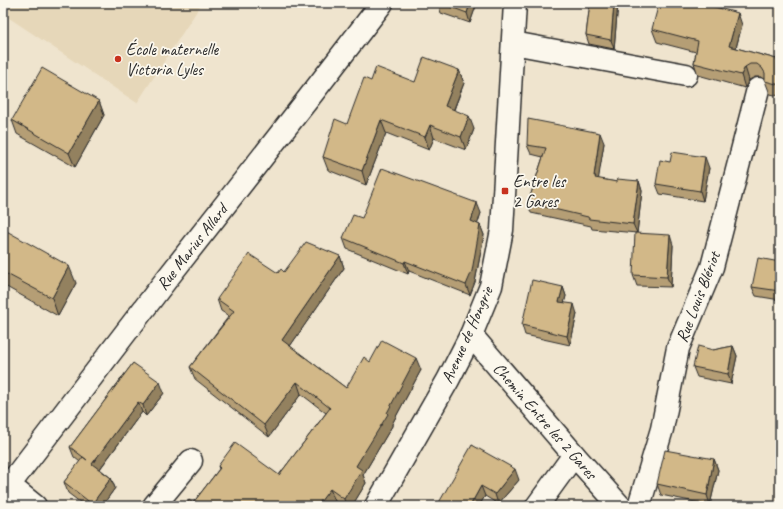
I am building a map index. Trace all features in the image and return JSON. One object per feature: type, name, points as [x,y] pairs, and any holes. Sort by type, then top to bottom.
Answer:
[{"type":"street","name":"Rue Marius Allard","points":[[6,489],[166,280],[382,3]]},
{"type":"street","name":"Avenue de Hongrie","points":[[376,506],[448,380],[471,335],[491,286],[502,230],[515,3]]},
{"type":"street","points":[[513,43],[686,75]]},
{"type":"street","name":"Rue Louis Blériot","points":[[639,506],[662,428],[678,348],[712,267],[758,89]]},
{"type":"street","name":"Chemin Entre les 2 Gares","points":[[471,335],[620,506]]},
{"type":"street","points":[[537,506],[574,455]]},
{"type":"street","points":[[154,506],[191,461]]},
{"type":"street","points":[[6,489],[35,506]]},
{"type":"shaded area","name":"École maternelle Victoria Lyles","points":[[3,3],[202,3],[137,103],[3,14]]},
{"type":"building","points":[[440,3],[470,3],[467,13]]},
{"type":"building","points":[[590,3],[614,3],[611,40],[586,35]]},
{"type":"building","points":[[659,3],[672,3],[683,6],[683,3],[699,3],[738,13],[729,46],[780,60],[780,85],[765,81],[765,73],[757,64],[750,64],[745,67],[741,75],[694,63],[698,41],[652,29]]},
{"type":"building","points":[[424,57],[459,70],[445,106],[469,116],[461,137],[430,125],[425,137],[381,120],[362,171],[323,157],[335,119],[347,124],[364,78],[371,81],[376,67],[415,82]]},
{"type":"building","points":[[42,68],[99,101],[69,153],[12,120]]},
{"type":"building","points":[[528,119],[600,133],[594,176],[596,176],[595,178],[617,182],[617,179],[639,181],[633,224],[589,219],[588,217],[528,203],[546,148],[527,145]]},
{"type":"building","points":[[672,152],[705,157],[700,191],[656,184],[660,160],[670,162]]},
{"type":"building","points":[[382,168],[477,203],[471,221],[480,225],[472,271],[466,285],[405,261],[404,263],[343,238],[353,215],[362,218]]},
{"type":"building","points":[[3,229],[69,266],[52,298],[3,272]]},
{"type":"building","points":[[635,233],[670,235],[667,277],[633,275]]},
{"type":"building","points":[[306,242],[340,256],[282,340],[346,388],[364,357],[370,362],[382,340],[416,358],[387,413],[388,414],[356,466],[362,470],[344,499],[330,489],[317,506],[185,506],[189,500],[193,503],[220,468],[218,466],[235,443],[279,475],[330,408],[297,382],[264,425],[190,367],[234,311],[217,299],[249,254],[278,273],[281,269],[284,272]]},
{"type":"building","points":[[758,258],[780,262],[780,291],[752,287]]},
{"type":"building","points":[[532,280],[563,287],[559,302],[574,304],[567,336],[522,325]]},
{"type":"building","points":[[698,346],[713,350],[733,346],[728,374],[693,367]]},
{"type":"building","points":[[133,363],[160,382],[143,405],[138,402],[92,464],[111,478],[92,504],[64,482],[83,457],[87,460],[70,447]]},
{"type":"building","points":[[472,445],[515,469],[495,494],[481,486],[470,506],[437,506]]},
{"type":"building","points":[[665,450],[714,459],[707,495],[657,484]]},
{"type":"place","name":"École maternelle Victoria Lyles","points":[[118,59]]},
{"type":"place","name":"Entre les 2 Gares","points":[[505,191]]}]
